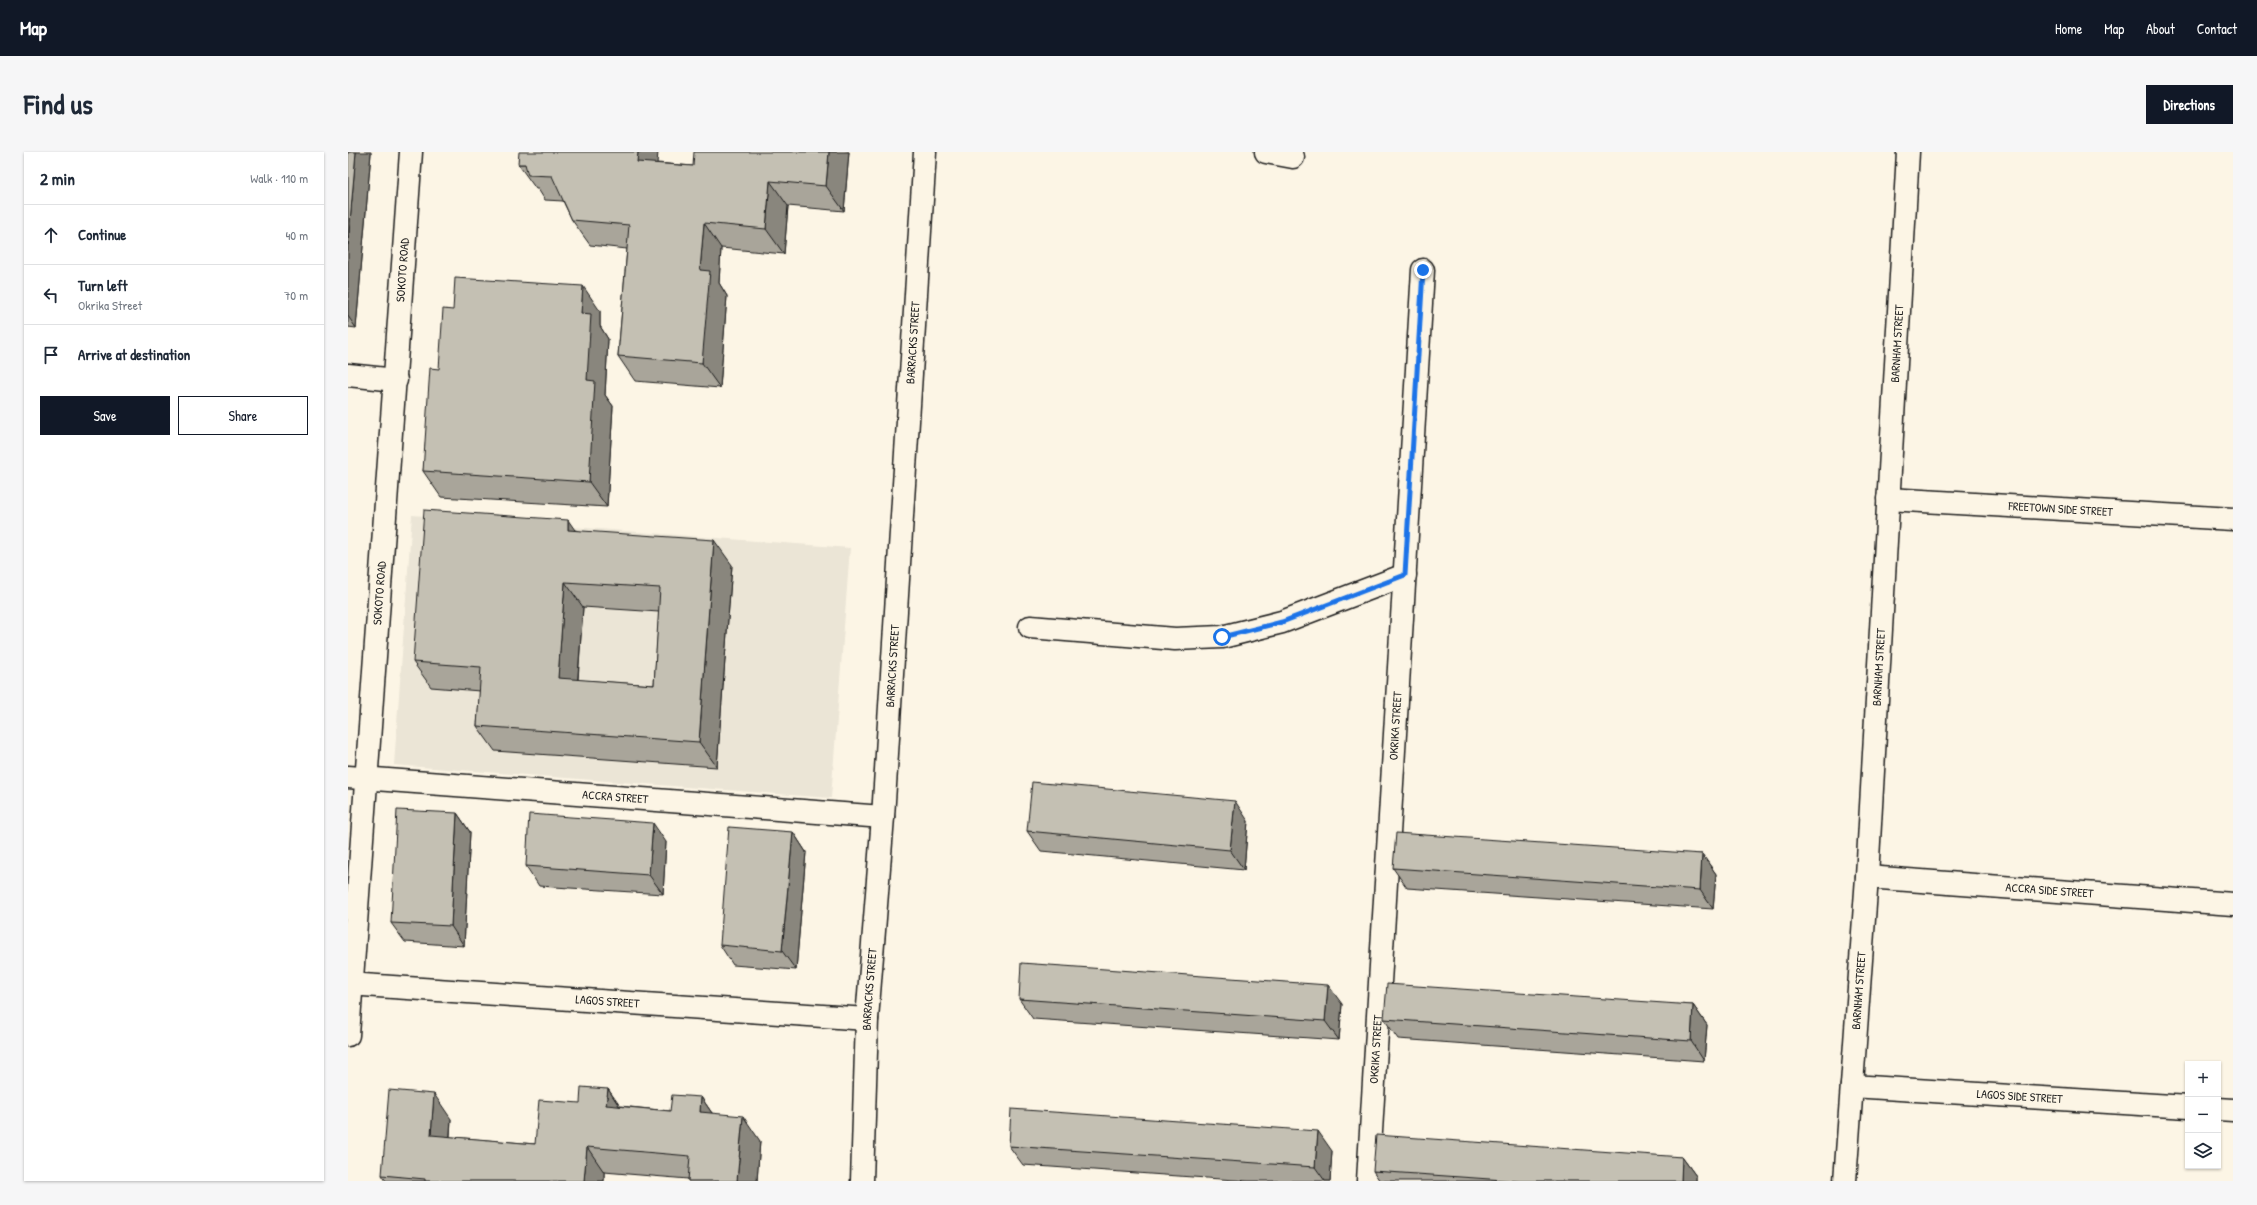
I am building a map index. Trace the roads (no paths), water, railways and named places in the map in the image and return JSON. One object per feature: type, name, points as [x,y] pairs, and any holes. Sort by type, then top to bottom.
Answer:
[{"type":"street","name":"SOKOTO ROAD","points":[[348,1035],[358,778],[396,380],[411,152]]},
{"type":"street","name":"BARRACKS STREET","points":[[862,1181],[867,1019],[882,817],[925,152]]},
{"type":"street","points":[[1266,152],[1293,157]]},
{"type":"street","name":"BARNHAM STREET","points":[[1845,1181],[1867,877],[1908,152]]},
{"type":"street","name":"OKRIKA STREET","points":[[1368,1181],[1423,270]]},
{"type":"street","points":[[348,375],[396,380]]},
{"type":"street","name":"FREETOWN SIDE STREET","points":[[1888,499],[2233,519]]},
{"type":"street","points":[[1030,627],[1175,639],[1222,637],[1282,622],[1405,575]]},
{"type":"street","name":"ACCRA STREET","points":[[358,778],[882,817]]},
{"type":"street","name":"ACCRA SIDE STREET","points":[[1867,877],[2233,904]]},
{"type":"street","name":"LAGOS STREET","points":[[349,984],[867,1019]]},
{"type":"street","name":"LAGOS SIDE STREET","points":[[1852,1086],[2185,1107]]},
{"type":"street","points":[[2221,1109],[2233,1110]]}]
